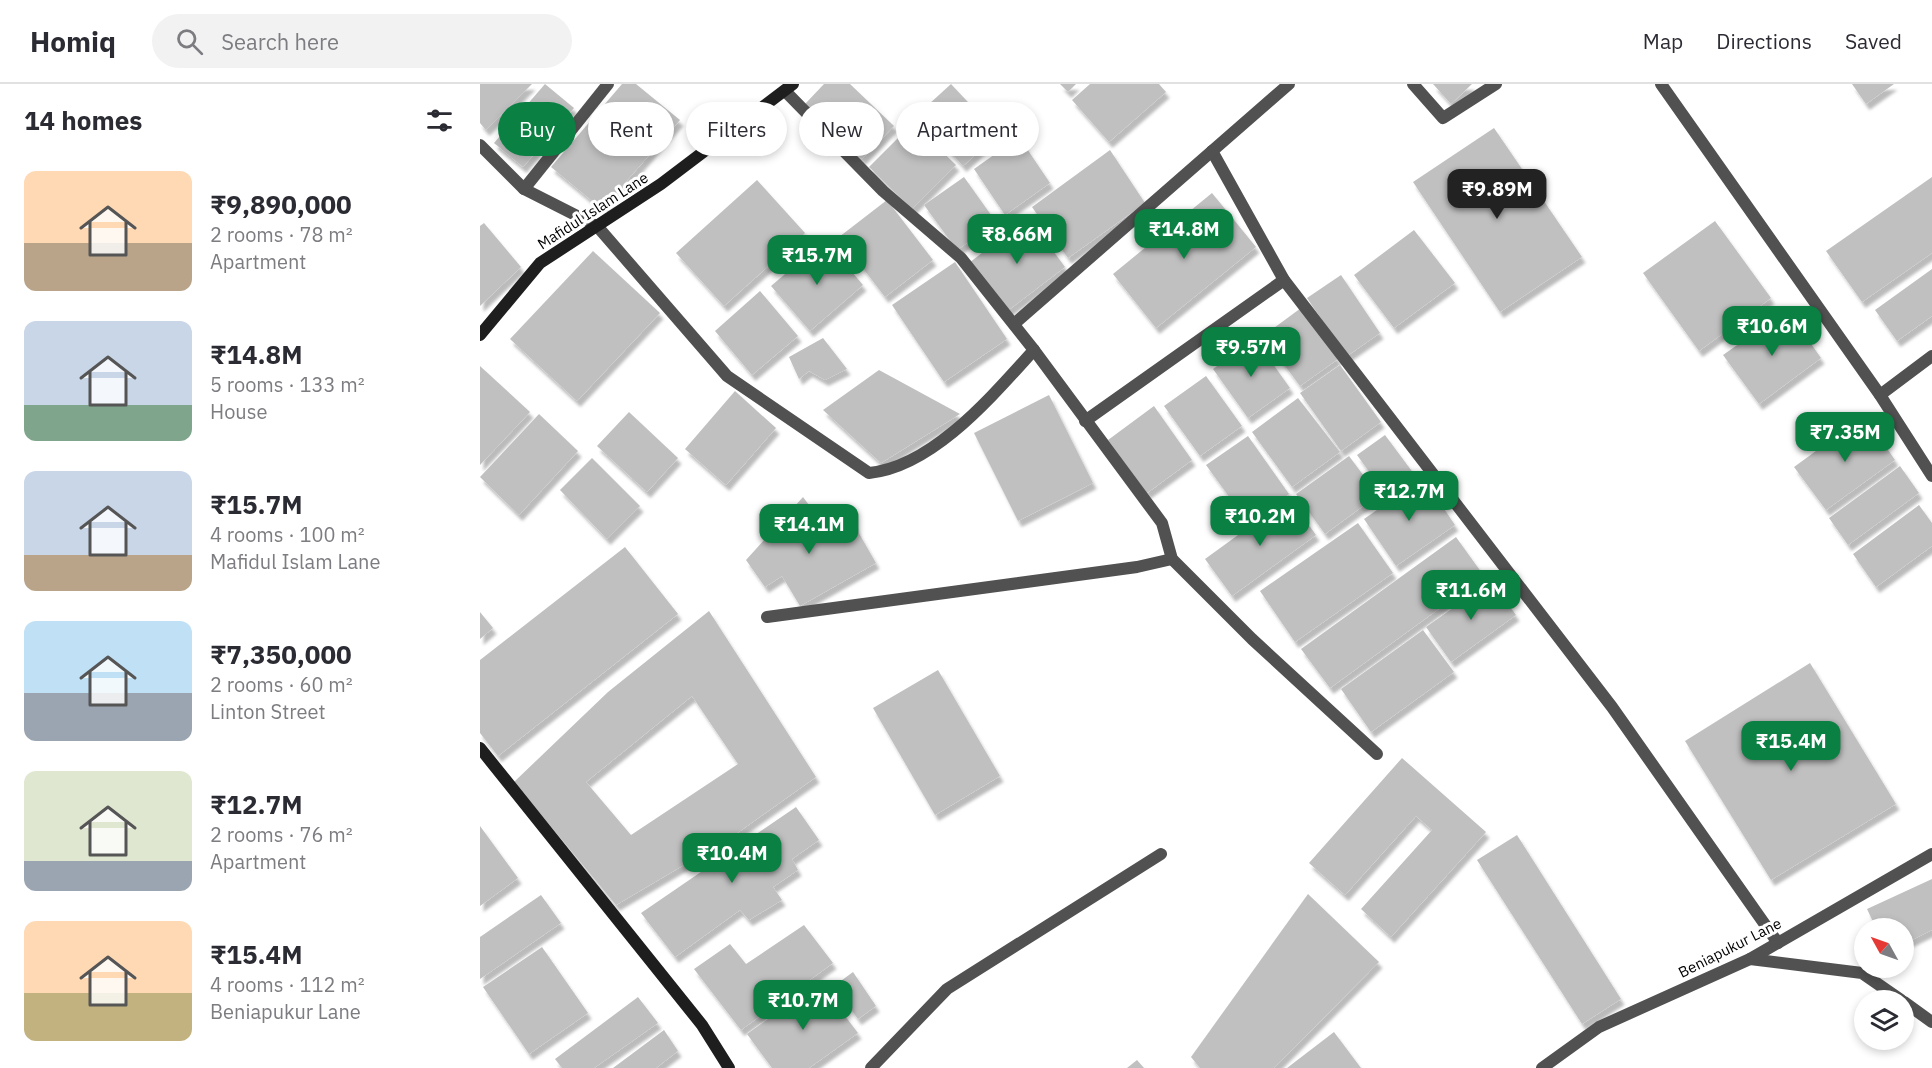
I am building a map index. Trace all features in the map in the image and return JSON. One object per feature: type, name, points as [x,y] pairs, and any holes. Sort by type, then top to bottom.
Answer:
[{"type":"street","points":[[524,189],[608,84]]},
{"type":"street","points":[[1014,324],[1289,84]]},
{"type":"street","points":[[1413,84],[1443,118],[1496,84]]},
{"type":"street","points":[[1660,84],[1880,395],[1932,476]]},
{"type":"street","points":[[786,86],[883,191],[961,258],[1034,350],[1162,523],[1172,559],[1252,639],[1377,754]]},
{"type":"street","name":"Mafidul Islam Lane","points":[[481,333],[540,263],[661,184],[786,86]]},
{"type":"street","points":[[480,145],[524,189],[597,226],[726,376],[868,473],[890,471],[924,453],[984,405],[1034,350]]},
{"type":"street","points":[[1212,152],[1284,280],[1612,707],[1778,943]]},
{"type":"street","points":[[1085,421],[1284,280]]},
{"type":"street","points":[[1880,395],[1932,356]]},
{"type":"street","points":[[767,617],[1137,567],[1172,559]]},
{"type":"street","points":[[480,748],[702,1025],[729,1068]]},
{"type":"street","points":[[871,1068],[947,989],[1161,854]]},
{"type":"street","name":"Beniapukur Lane","points":[[1542,1068],[1599,1027],[1750,959],[1932,855]]},
{"type":"street","points":[[1750,959],[1862,973],[1886,990]]},
{"type":"street","points":[[1914,1009],[1932,1022]]},
{"type":"building","points":[[480,84],[532,84],[514,102],[498,102],[498,118],[486,130],[480,123]]},
{"type":"building","points":[[545,84],[567,102],[529,102]]},
{"type":"building","points":[[622,84],[636,84],[658,102],[607,102]]},
{"type":"building","points":[[824,84],[850,84],[869,102],[807,102]]},
{"type":"building","points":[[951,84],[968,102],[931,102]]},
{"type":"building","points":[[1060,84],[1076,84],[1068,92]]},
{"type":"building","points":[[1090,84],[1159,84],[1166,92],[1109,142],[1072,100]]},
{"type":"building","points":[[1433,84],[1472,84],[1451,104]]},
{"type":"building","points":[[1852,84],[1894,84],[1866,104]]},
{"type":"building","points":[[674,115],[680,120],[674,127]]},
{"type":"building","points":[[884,116],[894,126],[884,136]]},
{"type":"building","points":[[588,124],[588,156],[648,156],[602,209],[551,167],[560,156],[576,156],[576,138]]},
{"type":"building","points":[[1494,128],[1582,257],[1500,312],[1413,182]]},
{"type":"building","points":[[896,140],[896,156],[947,156],[956,165],[912,209],[869,167],[880,156],[884,156],[884,152]]},
{"type":"building","points":[[1110,150],[1145,203],[1068,258],[1032,207]]},
{"type":"building","points":[[510,156],[533,156],[523,167]]},
{"type":"building","points":[[954,156],[974,156],[963,166]]},
{"type":"building","points":[[992,156],[1032,156],[1050,183],[1005,215],[974,169]]},
{"type":"building","points":[[964,177],[996,222],[957,250],[924,205]]},
{"type":"building","points":[[1932,177],[1932,253],[1862,302],[1826,251]]},
{"type":"building","points":[[757,180],[805,233],[724,306],[676,253]]},
{"type":"building","points":[[1212,193],[1256,247],[1156,328],[1113,274]]},
{"type":"building","points":[[887,200],[933,260],[885,297],[839,237]]},
{"type":"building","points":[[1028,217],[1065,267],[1006,312],[969,263]]},
{"type":"building","points":[[1715,221],[1771,298],[1699,351],[1643,273]]},
{"type":"building","points":[[484,223],[521,267],[480,306],[480,226]]},
{"type":"building","points":[[1414,230],[1455,283],[1394,328],[1354,275]]},
{"type":"building","points":[[825,240],[863,285],[810,331],[771,286]]},
{"type":"building","points":[[593,251],[660,313],[577,401],[510,339]]},
{"type":"building","points":[[955,262],[1007,339],[944,382],[892,305]]},
{"type":"building","points":[[1932,269],[1932,316],[1897,341],[1875,310]]},
{"type":"building","points":[[1341,275],[1380,333],[1347,356],[1307,298]]},
{"type":"building","points":[[760,291],[798,336],[752,375],[715,331]]},
{"type":"building","points":[[1301,308],[1338,359],[1300,386],[1263,336]]},
{"type":"building","points":[[1787,310],[1821,358],[1759,404],[1723,355]]},
{"type":"building","points":[[823,338],[847,369],[825,380],[809,371],[799,379],[789,357]]},
{"type":"building","points":[[1255,339],[1290,388],[1248,418],[1213,369]]},
{"type":"building","points":[[1340,365],[1381,422],[1341,451],[1300,393]]},
{"type":"building","points":[[480,366],[530,412],[480,465]]},
{"type":"building","points":[[879,370],[960,414],[881,463],[823,410]]},
{"type":"building","points":[[1206,376],[1242,426],[1200,456],[1164,406]]},
{"type":"building","points":[[735,391],[776,428],[726,485],[685,449]]},
{"type":"building","points":[[1049,395],[1093,483],[1018,521],[974,433]]},
{"type":"building","points":[[1298,398],[1340,452],[1292,487],[1252,432]]},
{"type":"building","points":[[1154,406],[1192,460],[1147,493],[1108,440]]},
{"type":"building","points":[[629,412],[678,458],[647,492],[597,446]]},
{"type":"building","points":[[539,414],[578,451],[519,515],[480,477]]},
{"type":"building","points":[[1864,416],[1895,460],[1826,510],[1794,467]]},
{"type":"building","points":[[1385,435],[1414,474],[1386,495],[1357,455]]},
{"type":"building","points":[[1248,436],[1289,494],[1249,524],[1206,465]]},
{"type":"building","points":[[1349,456],[1378,495],[1325,534],[1296,494]]},
{"type":"building","points":[[592,458],[640,506],[607,539],[560,490]]},
{"type":"building","points":[[1900,466],[1919,493],[1848,545],[1829,518]]},
{"type":"building","points":[[1423,478],[1455,525],[1396,566],[1364,519]]},
{"type":"building","points":[[803,497],[832,536],[853,523],[876,563],[800,606],[782,576],[765,587],[746,560]]},
{"type":"building","points":[[1289,498],[1316,535],[1232,596],[1205,559]]},
{"type":"building","points":[[1919,505],[1932,523],[1932,546],[1876,587],[1853,554]]},
{"type":"building","points":[[1358,523],[1393,573],[1295,642],[1260,591]]},
{"type":"building","points":[[1456,537],[1484,576],[1330,688],[1301,649]]},
{"type":"building","points":[[625,547],[678,614],[498,756],[480,733],[480,660]]},
{"type":"building","points":[[1491,581],[1516,615],[1451,662],[1426,627]]},
{"type":"building","points":[[709,611],[816,777],[733,836],[616,905],[514,782],[608,692]],"holes":[[[692,696],[738,764],[631,835],[586,782]]]},
{"type":"building","points":[[480,612],[493,628],[480,639]]},
{"type":"building","points":[[1423,630],[1454,672],[1371,732],[1341,689]]},
{"type":"building","points":[[1810,663],[1896,804],[1771,880],[1685,741]]},
{"type":"building","points":[[938,670],[1000,776],[935,815],[873,708]]},
{"type":"building","points":[[1402,758],[1486,832],[1391,937],[1361,909],[1432,830],[1416,816],[1345,895],[1309,863]]},
{"type":"building","points":[[796,807],[819,840],[792,859],[798,870],[773,887],[782,900],[749,920],[740,910],[675,957],[641,913]]},
{"type":"building","points":[[480,826],[518,878],[480,906]]},
{"type":"building","points":[[1517,835],[1621,999],[1582,1024],[1477,860]]},
{"type":"building","points":[[1932,879],[1932,930],[1914,939],[1914,918],[1871,918],[1867,909]]},
{"type":"building","points":[[1308,894],[1379,962],[1274,1068],[1200,1068],[1191,1057]]},
{"type":"building","points":[[541,895],[561,923],[480,979],[480,937]]},
{"type":"building","points":[[804,925],[833,963],[741,1030],[694,969],[730,944],[746,964]]},
{"type":"building","points":[[542,947],[588,1013],[529,1054],[483,987]]},
{"type":"building","points":[[853,972],[876,1006],[858,1019],[834,986]]},
{"type":"building","points":[[819,982],[858,1033],[809,1068],[772,1068],[747,1034]]},
{"type":"building","points":[[638,997],[658,1023],[594,1068],[562,1068],[555,1059]]},
{"type":"building","points":[[664,1030],[678,1051],[656,1068],[613,1068]]},
{"type":"building","points":[[1334,1032],[1361,1068],[1287,1068]]},
{"type":"building","points":[[1137,1060],[1144,1068],[1127,1068]]}]
